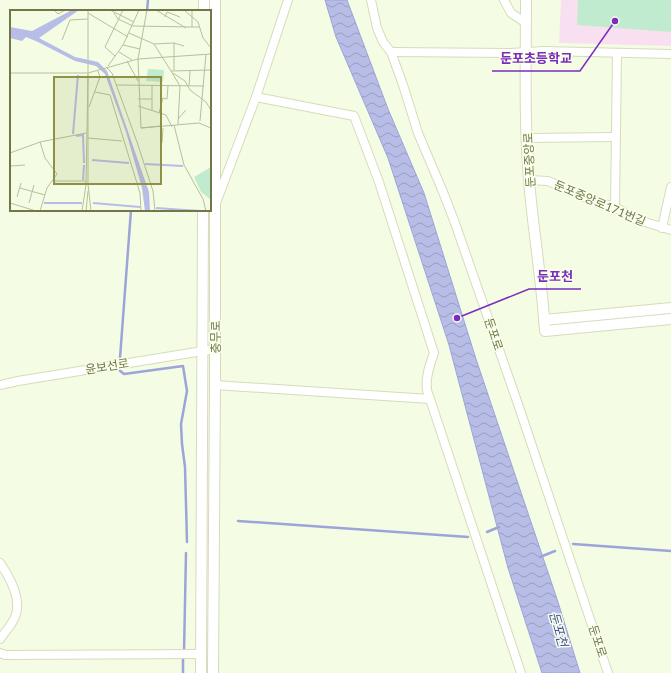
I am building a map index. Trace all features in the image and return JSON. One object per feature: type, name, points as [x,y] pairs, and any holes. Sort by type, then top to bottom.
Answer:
[{"type":"street","name":"충무로","points":[[213,673],[216,385],[215,0]]},
{"type":"street","points":[[215,205],[256,97],[288,0]]},
{"type":"street","name":"둔포로","points":[[370,0],[383,42],[391,52],[418,133],[444,192],[463,245],[517,400],[608,673]]},
{"type":"street","points":[[504,0],[511,13],[526,23]]},
{"type":"street","name":"둔포중앙로","points":[[526,0],[527,138],[529,180],[544,320]]},
{"type":"street","points":[[391,52],[510,53],[544,51],[671,54]]},
{"type":"street","points":[[615,207],[617,53]]},
{"type":"street","points":[[256,97],[354,116],[379,182],[434,354],[430,364],[427,389],[521,673]]},
{"type":"street","points":[[527,138],[616,137]]},
{"type":"street","name":"둔포중앙로171번길","points":[[529,180],[548,180],[589,199],[615,207],[635,218],[671,230]]},
{"type":"street","points":[[662,228],[671,187]]},
{"type":"street","name":"충무로","points":[[201,673],[203,211]]},
{"type":"street","points":[[671,308],[544,320],[545,331],[671,319]]},
{"type":"street","name":"윤보선로","points":[[0,385],[215,349]]},
{"type":"street","points":[[216,385],[430,399]]},
{"type":"street","points":[[0,564],[6,572],[16,594],[18,610],[13,621],[0,639]]},
{"type":"street","points":[[0,653],[5,655],[201,654]]},
{"type":"shaded area","points":[[561,0],[671,0],[671,46],[559,43]]},
{"type":"green space","points":[[578,0],[671,0],[671,32],[577,25]]},
{"type":"water","points":[[325,0],[347,0],[388,109],[424,193],[476,359],[558,602],[580,673],[542,673],[508,568],[449,345],[388,158],[336,37]]},
{"type":"waterway","points":[[147,10],[148,0]]},
{"type":"waterway","points":[[120,358],[131,211]]},
{"type":"waterway","points":[[119,370],[124,374],[183,366],[187,391],[181,424],[185,467],[187,542]]},
{"type":"waterway","points":[[238,521],[468,537]]},
{"type":"waterway","points":[[487,532],[499,527]]},
{"type":"waterway","points":[[573,544],[671,551]]},
{"type":"waterway","points":[[540,557],[555,551]]},
{"type":"waterway","points":[[184,652],[186,553]]},
{"type":"waterway","points":[[183,659],[183,673]]},
{"type":"place","name":"둔포초등학교","points":[[615,21]]},
{"type":"place","name":"둔포천","points":[[457,318]]}]
